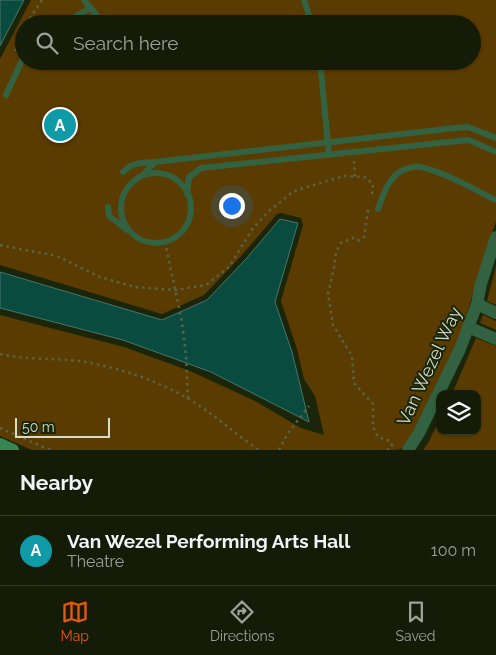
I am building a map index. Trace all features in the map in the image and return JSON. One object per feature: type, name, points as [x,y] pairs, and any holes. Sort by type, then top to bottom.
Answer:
[{"type":"street","name":"Van Wezel Way","points":[[408,450],[419,433],[450,372],[477,304],[481,284],[496,237]]},
{"type":"street","points":[[477,304],[496,313]]},
{"type":"street","points":[[468,326],[496,339]]},
{"type":"street","points":[[0,444],[13,450]]},
{"type":"lane","points":[[84,0],[96,15]]},
{"type":"lane","points":[[304,0],[309,15]]},
{"type":"lane","points":[[78,15],[90,8]]},
{"type":"lane","points":[[6,95],[18,70]]},
{"type":"lane","points":[[321,70],[329,155]]},
{"type":"lane","points":[[123,172],[128,166],[136,163],[468,127],[496,138]]},
{"type":"lane","points":[[187,194],[189,177],[200,168],[468,140],[496,152]]},
{"type":"lane","points":[[143,176],[155,162]]},
{"type":"lane","points":[[378,209],[392,178],[402,170],[414,166],[428,168],[496,200]]},
{"type":"lane","points":[[108,207],[110,216],[132,234],[142,240],[153,243],[165,242],[176,236],[184,228],[189,217],[190,205],[182,185],[174,178],[154,173],[133,181],[125,190],[121,201],[121,213],[125,224],[132,234]]},
{"type":"path","points":[[32,15],[42,0]]},
{"type":"path","points":[[353,152],[355,177]]},
{"type":"path","points":[[0,245],[57,256],[100,277],[122,284],[135,287],[175,290],[206,285],[229,267],[253,228],[269,211],[294,191],[344,176],[365,177],[373,184],[371,200]]},
{"type":"path","points":[[370,205],[364,237],[357,241],[353,238],[341,243],[336,252],[328,294],[333,325],[352,356],[354,383],[373,404],[373,427],[378,437],[390,441],[394,449],[387,450]]},
{"type":"path","points":[[165,242],[186,356],[188,399]]},
{"type":"path","points":[[0,354],[19,358],[51,358],[80,362],[130,373],[163,386],[188,399],[258,450]]},
{"type":"path","points":[[279,450],[288,433],[310,406]]},
{"type":"path","points":[[0,428],[50,450]]},
{"type":"shaded area","points":[[31,0],[496,0],[496,221],[448,373],[438,390],[436,390],[436,393],[404,448],[396,450],[32,450],[0,436],[0,315],[124,347],[190,371],[253,400],[301,428],[324,435],[315,396],[304,379],[297,349],[281,301],[303,225],[301,218],[281,213],[277,214],[204,295],[162,314],[0,265],[0,59],[15,30],[15,70],[481,70],[481,15],[23,15]]},
{"type":"shaded area","points":[[496,266],[496,305],[487,301]]},
{"type":"shaded area","points":[[483,315],[496,321],[496,330],[480,323]]},
{"type":"shaded area","points":[[476,338],[496,346],[496,450],[423,450],[436,427],[436,435],[481,435],[481,390],[454,390]]},
{"type":"water","points":[[0,0],[24,0],[15,15],[0,46]]},
{"type":"water","points":[[280,219],[298,223],[275,302],[292,352],[309,422],[211,372],[123,340],[0,308],[0,272],[162,320],[207,300],[246,259]]},
{"type":"place","name":"Van Wezel Performing Arts Hall","points":[[60,125]]}]
